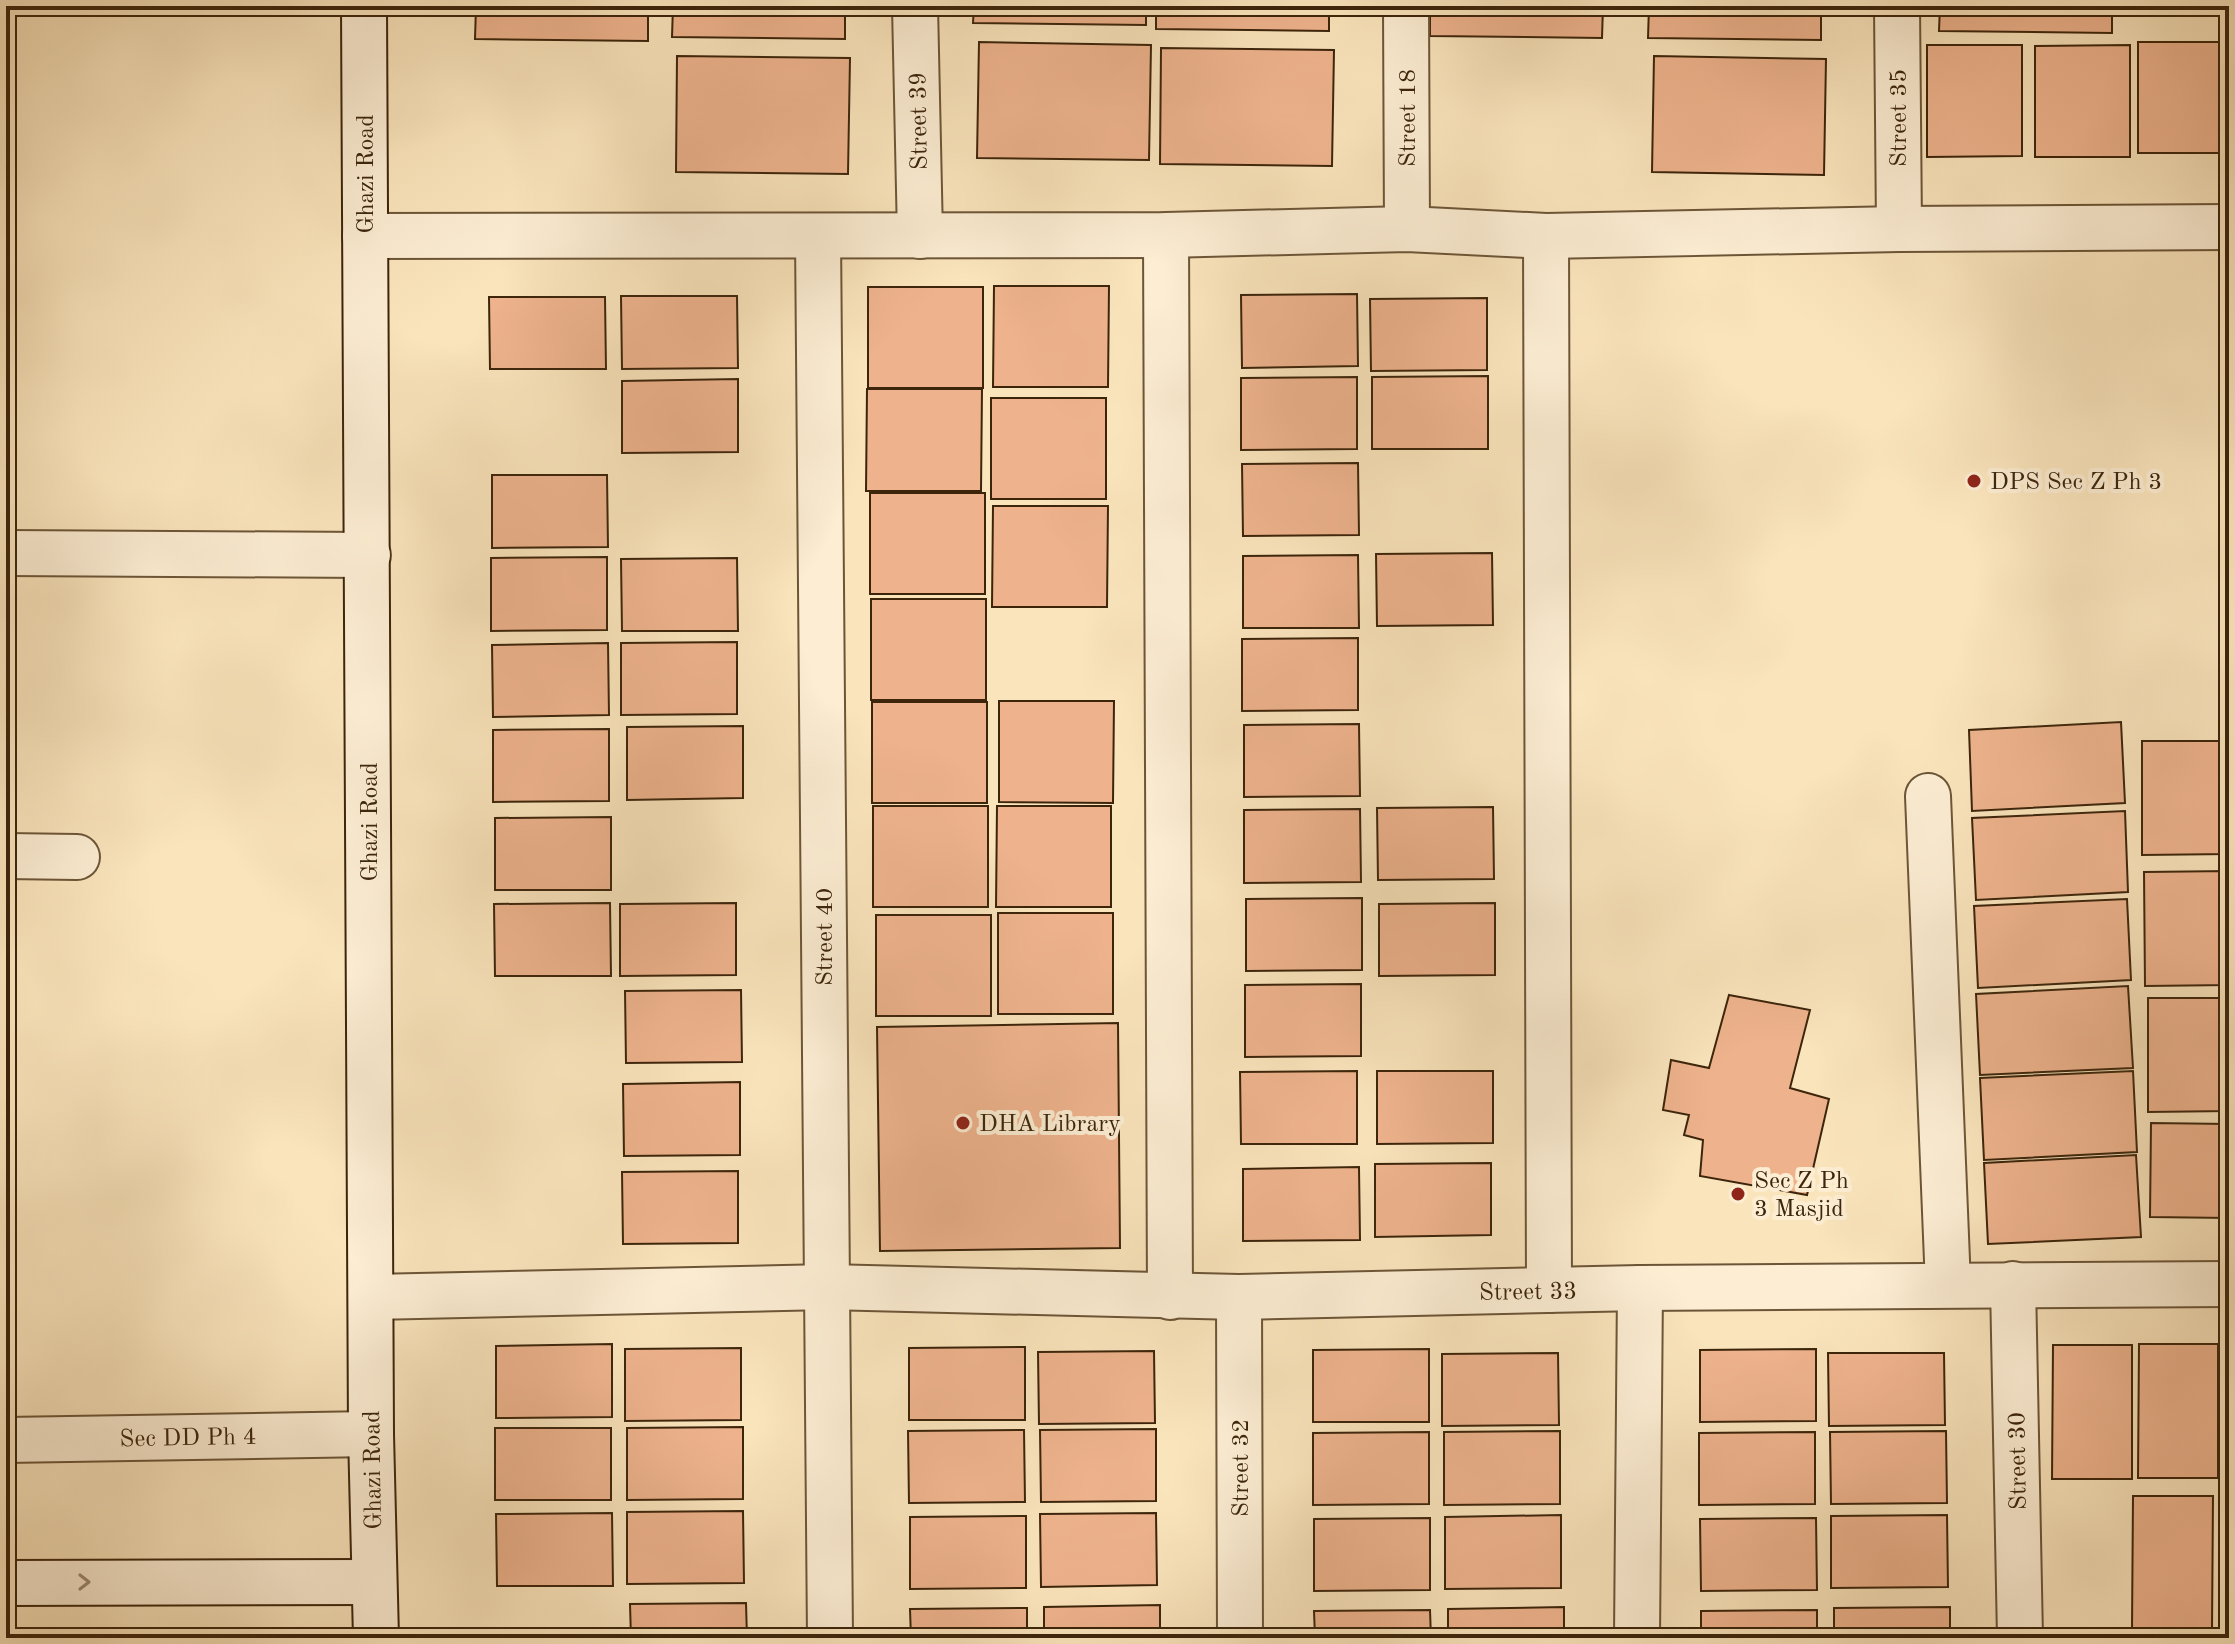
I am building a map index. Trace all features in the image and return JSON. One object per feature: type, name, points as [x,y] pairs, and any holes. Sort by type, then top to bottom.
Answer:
[{"type":"street","name":"Ghazi Road","points":[[364,6],[371,1434],[376,1638]]},
{"type":"street","name":"Street 39","points":[[915,6],[920,236]]},
{"type":"street","name":"Street 18","points":[[1406,6],[1407,229]]},
{"type":"street","name":"Street 35","points":[[1897,6],[1899,229]]},
{"type":"street","points":[[365,236],[1166,235],[1407,229],[1546,236],[2229,227]]},
{"type":"street","points":[[1166,235],[1170,1297]]},
{"type":"street","name":"Street 40","points":[[818,236],[830,1638]]},
{"type":"street","points":[[1546,236],[1549,1290]]},
{"type":"street","points":[[6,553],[368,555]]},
{"type":"street","points":[[1928,796],[1948,1285]]},
{"type":"street","points":[[6,856],[77,857]]},
{"type":"street","name":"Street 30","points":[[2013,1284],[2020,1638]]},
{"type":"street","name":"Street 33","points":[[372,1297],[827,1287],[1239,1297],[1640,1288],[2229,1284]]},
{"type":"street","points":[[1637,1638],[1640,1288]]},
{"type":"street","name":"Street 32","points":[[1239,1297],[1240,1638]]},
{"type":"street","name":"Sec DD Ph 4","points":[[6,1440],[371,1434]]},
{"type":"street","points":[[6,1583],[374,1582]]},
{"type":"building","points":[[476,6],[648,6],[648,41],[475,39]]},
{"type":"building","points":[[673,6],[845,6],[845,39],[672,37]]},
{"type":"building","points":[[974,6],[1146,6],[1146,25],[973,23]]},
{"type":"building","points":[[1156,6],[1329,6],[1329,31],[1156,29]]},
{"type":"building","points":[[1430,6],[1603,6],[1602,38],[1430,36]]},
{"type":"building","points":[[1649,6],[1821,6],[1821,40],[1648,38]]},
{"type":"building","points":[[1940,6],[2112,6],[2112,33],[1939,31]]},
{"type":"building","points":[[979,42],[1151,45],[1149,160],[977,158]]},
{"type":"building","points":[[2138,42],[2229,42],[2229,153],[2138,153]]},
{"type":"building","points":[[1927,45],[2022,45],[2022,156],[1927,157]]},
{"type":"building","points":[[2130,45],[2130,157],[2035,157],[2035,46]]},
{"type":"building","points":[[1161,48],[1334,50],[1332,166],[1160,164]]},
{"type":"building","points":[[677,56],[850,58],[848,174],[676,172]]},
{"type":"building","points":[[1654,56],[1826,59],[1824,175],[1652,172]]},
{"type":"building","points":[[994,286],[1109,286],[1108,387],[993,387]]},
{"type":"building","points":[[868,287],[983,287],[983,388],[868,388]]},
{"type":"building","points":[[1357,294],[1358,366],[1242,368],[1241,295]]},
{"type":"building","points":[[621,296],[737,296],[738,368],[622,369]]},
{"type":"building","points":[[489,297],[605,297],[606,369],[490,369]]},
{"type":"building","points":[[1487,298],[1487,370],[1371,371],[1370,299]]},
{"type":"building","points":[[1488,376],[1488,449],[1372,449],[1372,377]]},
{"type":"building","points":[[1357,377],[1357,449],[1241,450],[1241,378]]},
{"type":"building","points":[[738,379],[738,452],[622,453],[622,381]]},
{"type":"building","points":[[867,389],[982,389],[981,491],[866,491]]},
{"type":"building","points":[[991,398],[1106,398],[1106,499],[991,499]]},
{"type":"building","points":[[1358,463],[1359,535],[1243,536],[1242,464]]},
{"type":"building","points":[[492,475],[607,475],[608,547],[492,548]]},
{"type":"building","points":[[870,493],[985,493],[985,594],[870,594]]},
{"type":"building","points":[[993,506],[1108,506],[1107,607],[992,607]]},
{"type":"building","points":[[1492,553],[1493,625],[1377,626],[1376,554]]},
{"type":"building","points":[[1358,555],[1359,628],[1243,628],[1243,556]]},
{"type":"building","points":[[607,557],[607,630],[491,631],[491,558]]},
{"type":"building","points":[[737,558],[738,631],[622,631],[621,559]]},
{"type":"building","points":[[871,599],[986,599],[986,700],[871,700]]},
{"type":"building","points":[[1358,638],[1358,710],[1242,711],[1242,639]]},
{"type":"building","points":[[737,642],[737,714],[621,715],[621,643]]},
{"type":"building","points":[[608,643],[609,715],[493,717],[492,645]]},
{"type":"building","points":[[999,701],[1114,701],[1113,803],[999,802]]},
{"type":"building","points":[[872,702],[987,702],[987,803],[872,803]]},
{"type":"building","points":[[2121,722],[2125,803],[1972,811],[1969,730]]},
{"type":"building","points":[[1359,724],[1360,796],[1244,797],[1244,725]]},
{"type":"building","points":[[743,726],[743,798],[627,800],[627,727]]},
{"type":"building","points":[[609,729],[609,801],[493,802],[493,730]]},
{"type":"building","points":[[2142,741],[2229,741],[2229,854],[2142,855]]},
{"type":"building","points":[[873,806],[988,806],[988,907],[873,907]]},
{"type":"building","points":[[997,806],[1111,806],[1111,907],[996,907]]},
{"type":"building","points":[[1493,807],[1494,879],[1378,880],[1377,808]]},
{"type":"building","points":[[1360,809],[1361,882],[1244,883],[1244,810]]},
{"type":"building","points":[[2125,811],[2128,892],[1976,900],[1972,818]]},
{"type":"building","points":[[611,817],[611,890],[495,890],[495,818]]},
{"type":"building","points":[[2229,871],[2229,985],[2145,986],[2144,872]]},
{"type":"building","points":[[1362,898],[1362,970],[1246,971],[1246,899]]},
{"type":"building","points":[[2127,899],[2131,980],[1978,988],[1974,906]]},
{"type":"building","points":[[610,903],[611,976],[495,976],[494,904]]},
{"type":"building","points":[[736,903],[736,975],[620,976],[620,904]]},
{"type":"building","points":[[1495,903],[1495,975],[1379,976],[1379,904]]},
{"type":"building","points":[[998,913],[1113,913],[1113,1014],[998,1014]]},
{"type":"building","points":[[876,915],[991,915],[991,1016],[876,1016]]},
{"type":"building","points":[[1361,984],[1361,1056],[1245,1057],[1245,985]]},
{"type":"building","points":[[2128,986],[2133,1068],[1980,1075],[1976,994]]},
{"type":"building","points":[[741,990],[742,1062],[626,1063],[625,991]]},
{"type":"building","points":[[1729,995],[1810,1010],[1790,1088],[1829,1099],[1807,1195],[1700,1176],[1703,1140],[1684,1135],[1689,1115],[1663,1110],[1671,1060],[1709,1068]]},
{"type":"building","points":[[2148,998],[2229,998],[2229,1111],[2148,1112]]},
{"type":"building","points":[[1118,1023],[1120,1248],[880,1251],[877,1027]]},
{"type":"building","points":[[1357,1071],[1357,1144],[1241,1144],[1240,1072]]},
{"type":"building","points":[[1377,1071],[1493,1071],[1493,1143],[1377,1144]]},
{"type":"building","points":[[2133,1071],[2137,1152],[1984,1160],[1980,1078]]},
{"type":"building","points":[[740,1082],[740,1155],[624,1156],[623,1084]]},
{"type":"building","points":[[2151,1123],[2229,1124],[2229,1218],[2150,1217]]},
{"type":"building","points":[[2136,1155],[2141,1237],[1988,1244],[1984,1163]]},
{"type":"building","points":[[1491,1163],[1491,1235],[1375,1237],[1375,1164]]},
{"type":"building","points":[[1359,1167],[1360,1240],[1243,1241],[1243,1169]]},
{"type":"building","points":[[738,1171],[738,1243],[623,1244],[622,1172]]},
{"type":"building","points":[[612,1344],[612,1417],[496,1418],[496,1346]]},
{"type":"building","points":[[2139,1344],[2218,1344],[2218,1478],[2138,1478]]},
{"type":"building","points":[[2226,1344],[2229,1344],[2229,1478],[2225,1478]]},
{"type":"building","points":[[2053,1345],[2132,1345],[2132,1479],[2052,1479]]},
{"type":"building","points":[[1025,1347],[1025,1420],[909,1420],[909,1348]]},
{"type":"building","points":[[741,1348],[741,1420],[625,1421],[625,1349]]},
{"type":"building","points":[[1429,1349],[1429,1422],[1313,1422],[1313,1350]]},
{"type":"building","points":[[1816,1349],[1816,1421],[1700,1422],[1700,1350]]},
{"type":"building","points":[[1154,1351],[1155,1423],[1039,1424],[1038,1352]]},
{"type":"building","points":[[1558,1353],[1559,1425],[1442,1426],[1442,1354]]},
{"type":"building","points":[[1828,1353],[1944,1353],[1945,1425],[1829,1426]]},
{"type":"building","points":[[743,1427],[743,1499],[627,1500],[627,1428]]},
{"type":"building","points":[[495,1428],[611,1428],[611,1500],[495,1500]]},
{"type":"building","points":[[1156,1429],[1156,1501],[1041,1502],[1040,1430]]},
{"type":"building","points":[[1024,1430],[1025,1502],[909,1503],[908,1431]]},
{"type":"building","points":[[1560,1431],[1560,1504],[1444,1505],[1444,1432]]},
{"type":"building","points":[[1946,1431],[1947,1503],[1831,1504],[1830,1432]]},
{"type":"building","points":[[1429,1432],[1429,1504],[1313,1505],[1313,1433]]},
{"type":"building","points":[[1815,1432],[1815,1504],[1699,1505],[1699,1433]]},
{"type":"building","points":[[2221,1495],[2229,1495],[2229,1629],[2220,1629]]},
{"type":"building","points":[[2133,1496],[2213,1496],[2212,1629],[2132,1629]]},
{"type":"building","points":[[743,1511],[744,1583],[627,1584],[627,1512]]},
{"type":"building","points":[[612,1513],[613,1586],[497,1586],[496,1514]]},
{"type":"building","points":[[1156,1513],[1157,1585],[1041,1587],[1040,1514]]},
{"type":"building","points":[[1561,1515],[1561,1588],[1445,1589],[1445,1517]]},
{"type":"building","points":[[1947,1515],[1948,1587],[1831,1588],[1831,1516]]},
{"type":"building","points":[[1026,1516],[1026,1588],[910,1589],[910,1517]]},
{"type":"building","points":[[1430,1518],[1430,1590],[1314,1591],[1314,1519]]},
{"type":"building","points":[[1816,1518],[1817,1590],[1701,1591],[1700,1519]]},
{"type":"building","points":[[746,1603],[747,1638],[631,1638],[630,1604]]},
{"type":"building","points":[[1160,1605],[1160,1638],[1044,1638],[1044,1607]]},
{"type":"building","points":[[1564,1607],[1564,1638],[1448,1638],[1448,1609]]},
{"type":"building","points":[[1950,1607],[1950,1638],[1834,1638],[1834,1608]]},
{"type":"building","points":[[1027,1608],[1027,1638],[911,1638],[910,1609]]},
{"type":"building","points":[[1430,1610],[1431,1638],[1315,1638],[1314,1611]]},
{"type":"building","points":[[1817,1610],[1817,1638],[1701,1638],[1701,1611]]},
{"type":"place","name":"DPS Sec Z Ph 3","points":[[1974,481]]},
{"type":"place","name":"DHA Library","points":[[963,1123]]},
{"type":"place","name":"Sec Z Ph 3 Masjid","points":[[1738,1194]]}]
